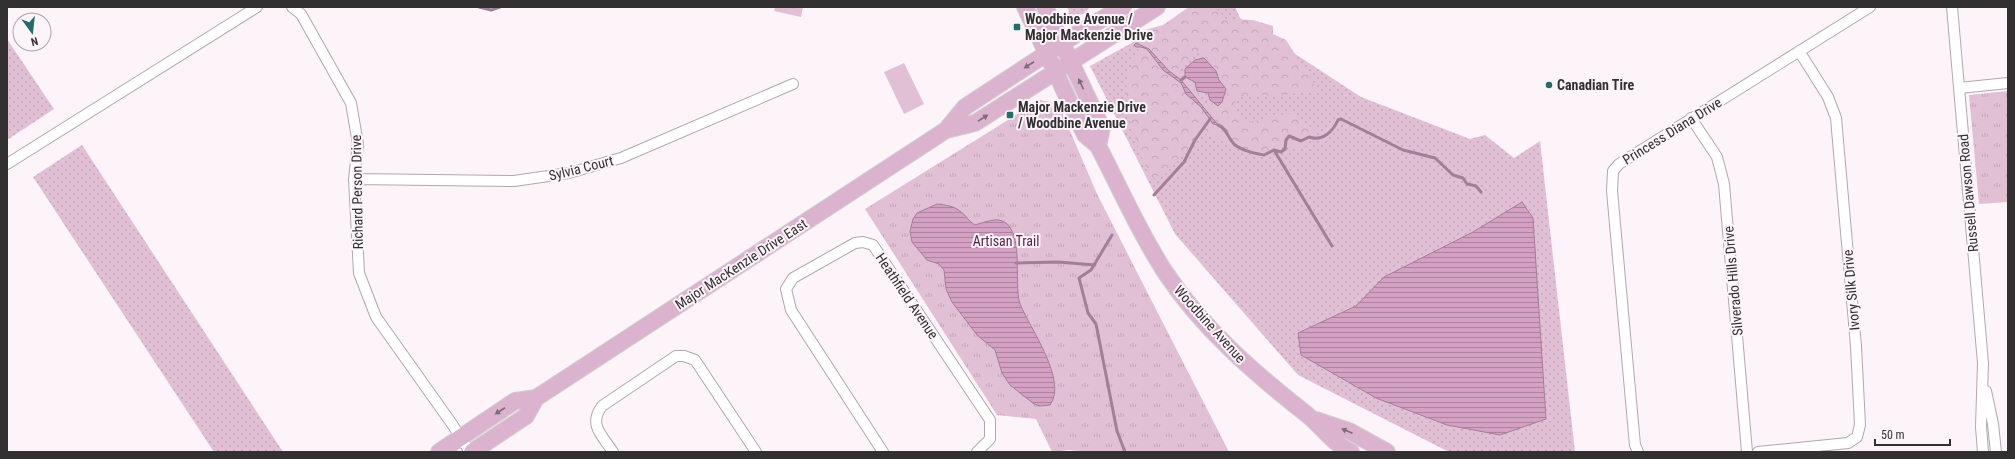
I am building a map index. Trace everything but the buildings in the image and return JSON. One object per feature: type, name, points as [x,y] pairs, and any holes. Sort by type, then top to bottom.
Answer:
[{"type":"main road","name":"Woodbine Avenue","points":[[1025,7],[1086,135],[1098,146],[1165,272],[1197,314],[1230,350],[1260,378],[1313,419],[1338,445],[1351,452]]},
{"type":"main road","points":[[1045,7],[1102,128],[1098,146]]},
{"type":"main road","name":"Major MacKenzie Drive East","points":[[439,452],[515,401],[536,398],[946,130],[965,107],[1047,53],[1123,7]]},
{"type":"main road","name":"Major MacKenzie Drive East","points":[[946,130],[975,123],[1156,7]]},
{"type":"main road","name":"Major MacKenzie Drive East","points":[[471,452],[526,416],[536,398]]},
{"type":"main road","name":"Woodbine Avenue","points":[[1313,419],[1349,431],[1387,452]]},
{"type":"street","points":[[7,164],[257,7]]},
{"type":"street","name":"Richard Person Drive","points":[[292,7],[301,14],[351,103],[358,144],[354,179],[359,273],[376,317],[471,452]]},
{"type":"street","name":"Princess Diana Drive","points":[[1638,452],[1634,446],[1633,435],[1611,177],[1613,171],[1619,164],[1691,118],[1870,7]]},
{"type":"street","name":"Russell Dawson Road","points":[[1952,7],[1984,379],[1993,424],[1996,452]]},
{"type":"street","name":"Ivory Silk Drive","points":[[1758,452],[1848,443],[1857,437],[1860,425],[1856,346],[1836,118],[1828,97],[1799,51]]},
{"type":"street","points":[[1959,88],[2008,83]]},
{"type":"street","name":"Sylvia Court","points":[[354,179],[514,181],[569,173],[621,158],[793,84]]},
{"type":"street","name":"Silverado Hills Drive","points":[[1691,118],[1717,157],[1724,184],[1747,452]]},
{"type":"street","name":"Heathfield Avenue","points":[[883,452],[792,310],[787,297],[786,289],[793,278],[855,243],[864,242],[873,245],[990,420],[990,439],[977,452]]},
{"type":"street","points":[[613,452],[596,425],[595,414],[602,406],[676,356],[684,356],[695,360],[756,452]]},
{"type":"street","name":"Russell Dawson Road","points":[[1983,452],[1981,427],[1984,379]]},
{"type":"green space","points":[[775,7],[803,7],[801,17],[774,11]]},
{"type":"green space","points":[[1067,7],[1090,7],[1084,14],[1067,17],[1069,11]]},
{"type":"green space","points":[[1189,7],[1215,7],[1226,19],[1253,20],[1273,26],[1273,34],[1286,40],[1318,90],[1276,96],[1252,95],[1235,98],[1236,111],[1244,123],[1292,113],[1316,131],[1306,146],[1262,155],[1203,133],[1165,174],[1150,179],[1134,136],[1124,98],[1129,73],[1145,30],[1163,25]],"holes":[[[1198,53],[1209,60],[1222,85],[1224,96],[1223,101],[1217,104],[1205,103],[1180,73],[1185,61]]]},
{"type":"green space","points":[[1197,7],[1235,7],[1240,18],[1361,97],[1470,139],[1485,135],[1514,158],[1540,141],[1575,452],[1449,452],[1298,375],[1175,234],[1090,66]]},
{"type":"green space","points":[[7,39],[12,46],[12,52],[16,52],[54,109],[7,140]]},
{"type":"green space","points":[[904,63],[924,104],[904,114],[884,72]]},
{"type":"green space","points":[[2008,91],[2008,202],[1979,204],[1969,95]]},
{"type":"green space","name":"Artisan Trail","points":[[1040,100],[1051,102],[1061,110],[1097,194],[1229,452],[1091,452],[1069,450],[1052,452],[1036,419],[997,415],[865,209]]},
{"type":"green space","points":[[82,145],[283,452],[214,452],[33,177]]},
{"type":"shaded area","points":[[1136,43],[1149,49],[1169,71],[1181,80],[1218,125],[1213,124],[1201,107],[1186,94],[1181,83],[1163,70],[1147,49],[1136,47],[1134,45]]},
{"type":"shaded area","points":[[1204,58],[1216,71],[1219,80],[1226,89],[1222,102],[1218,106],[1210,100],[1208,93],[1197,91],[1195,82],[1185,77],[1185,69],[1195,60]]},
{"type":"shaded area","points":[[1522,202],[1533,218],[1546,419],[1500,435],[1447,425],[1376,398],[1301,355],[1298,333],[1356,306],[1384,277],[1473,232]]},
{"type":"shaded area","points":[[937,204],[956,208],[975,225],[999,220],[1007,224],[1013,232],[1016,243],[1018,295],[1020,304],[1046,354],[1054,382],[1054,395],[1050,405],[1040,406],[1034,404],[1010,385],[1002,373],[995,350],[977,335],[952,302],[946,289],[944,270],[939,264],[927,260],[912,242],[910,231],[913,219],[917,213]]},
{"type":"waterway","points":[[479,7],[491,10],[500,7]]},
{"type":"waterway","points":[[1181,80],[1185,77]]},
{"type":"waterway","points":[[1154,195],[1184,162],[1195,140],[1210,119]]},
{"type":"waterway","points":[[1274,150],[1281,152],[1285,149],[1286,140],[1289,136],[1301,141],[1309,137],[1323,137],[1330,132],[1338,120],[1341,119],[1403,150],[1435,158],[1453,175],[1463,178],[1467,184],[1476,186],[1481,192]]},
{"type":"waterway","points":[[1218,125],[1225,130],[1234,144],[1241,148],[1264,155],[1274,150]]},
{"type":"waterway","points":[[1274,150],[1332,246]]},
{"type":"waterway","points":[[1112,235],[1091,270],[1079,278],[1088,313],[1096,324],[1117,431],[1125,452]]},
{"type":"waterway","points":[[1016,263],[1058,262],[1095,265]]},
{"type":"place","name":"Woodbine Avenue / Major Mackenzie Drive","points":[[1017,27]]},
{"type":"place","name":"Canadian Tire","points":[[1549,85]]},
{"type":"place","name":"Major Mackenzie Drive / Woodbine Avenue","points":[[1010,115]]}]
